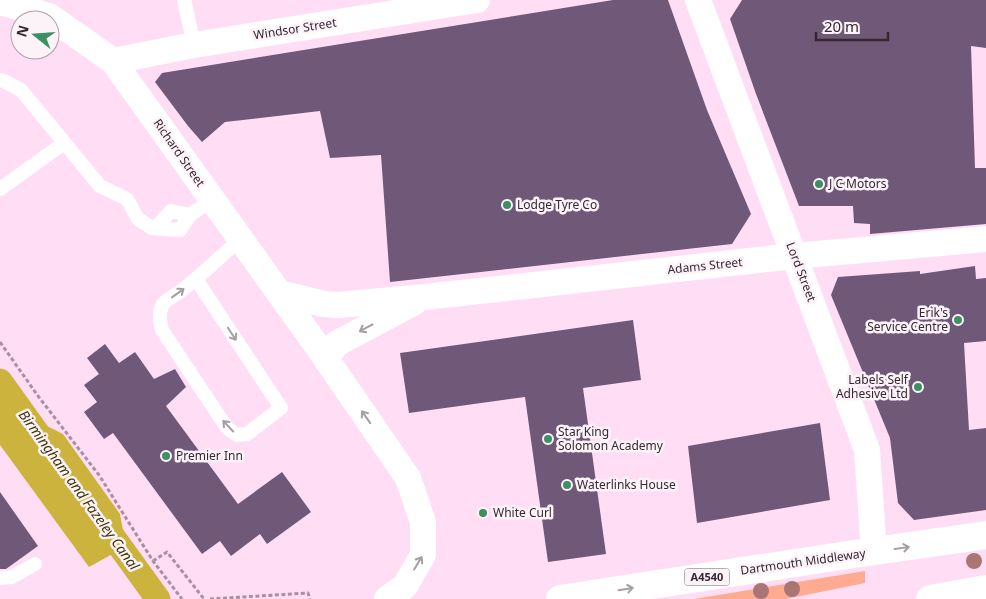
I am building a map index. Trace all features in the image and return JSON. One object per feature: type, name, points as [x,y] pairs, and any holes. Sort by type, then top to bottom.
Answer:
[{"type":"highway","name":"Dartmouth Middleway","points":[[560,599],[986,535]]},
{"type":"highway","points":[[930,599],[986,589]]},
{"type":"street","name":"Windsor Street","points":[[113,61],[194,45],[477,0]]},
{"type":"street","name":"Lord Street","points":[[698,0],[867,450],[874,552]]},
{"type":"street","name":"Richard Street","points":[[0,2],[50,16],[113,61],[323,354],[408,478],[423,522],[423,554],[405,586],[387,599]]},
{"type":"street","name":"Adams Street","points":[[279,293],[324,304],[338,305],[795,256],[986,239]]},
{"type":"street","name":"Adams Street","points":[[323,354],[336,344],[425,297]]},
{"type":"street","points":[[323,354],[324,304]]},
{"type":"lane","points":[[186,2],[194,45]]},
{"type":"lane","points":[[0,80],[4,80],[22,90],[100,186],[127,200],[138,219],[152,228],[155,228],[170,211],[190,215],[212,200]]},
{"type":"lane","points":[[0,189],[64,143]]},
{"type":"lane","points":[[196,279],[281,408],[247,434],[237,435],[227,428],[162,330],[159,318],[164,303],[183,290],[240,239]]},
{"type":"lane","points":[[0,578],[12,577],[35,564]]},
{"type":"path","points":[[0,342],[38,396],[99,475],[153,561],[182,599]]},
{"type":"path","points":[[153,561],[166,552],[204,599]]},
{"type":"path","points":[[210,599],[308,593],[310,599]]},
{"type":"shaded area","points":[[865,571],[865,583],[786,599],[694,599]]},
{"type":"water","points":[[0,400],[24,434],[30,435],[23,414],[63,434],[120,514],[125,541],[132,561],[116,552],[89,567],[0,445]]},
{"type":"building","points":[[613,0],[668,0],[707,110],[751,214],[732,244],[390,282],[381,155],[330,158],[320,111],[225,122],[202,142],[155,82],[162,73]]},
{"type":"building","points":[[742,0],[986,0],[986,48],[971,46],[975,168],[986,168],[986,224],[870,234],[870,224],[854,223],[853,206],[799,206],[756,94],[730,19]]},
{"type":"building","name":"Labels Self Adhesive Ltd","points":[[975,266],[976,279],[986,278],[986,341],[964,343],[969,430],[986,428],[986,510],[914,520],[898,503],[890,438],[831,295],[838,277],[920,271],[920,274]]},
{"type":"building","name":"Waterlinks House","points":[[633,320],[641,380],[583,388],[606,554],[548,562],[525,397],[409,413],[400,353]]},
{"type":"building","name":"Premier Inn","points":[[105,344],[119,363],[135,352],[154,379],[175,369],[186,387],[166,406],[238,504],[282,472],[311,512],[267,544],[260,534],[231,556],[220,541],[202,554],[113,433],[104,439],[84,412],[97,402],[84,385],[99,374],[87,358]]},
{"type":"building","points":[[820,423],[830,500],[697,523],[688,446]]},
{"type":"building","points":[[0,492],[38,546],[6,569],[0,569]]},
{"type":"waterway","name":"Birmingham and Fazeley Canal","points":[[0,381],[43,441]]},
{"type":"waterway","name":"Birmingham and Fazeley Canal","points":[[111,534],[158,599]]},
{"type":"place","name":"J C Motors","points":[[819,184]]},
{"type":"place","name":"Lodge Tyre Co","points":[[507,205]]},
{"type":"place","name":"Erik's Service Centre","points":[[958,320]]},
{"type":"place","name":"Labels Self Adhesive Ltd","points":[[918,387]]},
{"type":"place","name":"Star King Solomon Academy","points":[[548,439]]},
{"type":"place","name":"Premier Inn","points":[[166,456]]},
{"type":"place","name":"Waterlinks House","points":[[567,485]]},
{"type":"place","name":"White Curl","points":[[483,513]]}]
